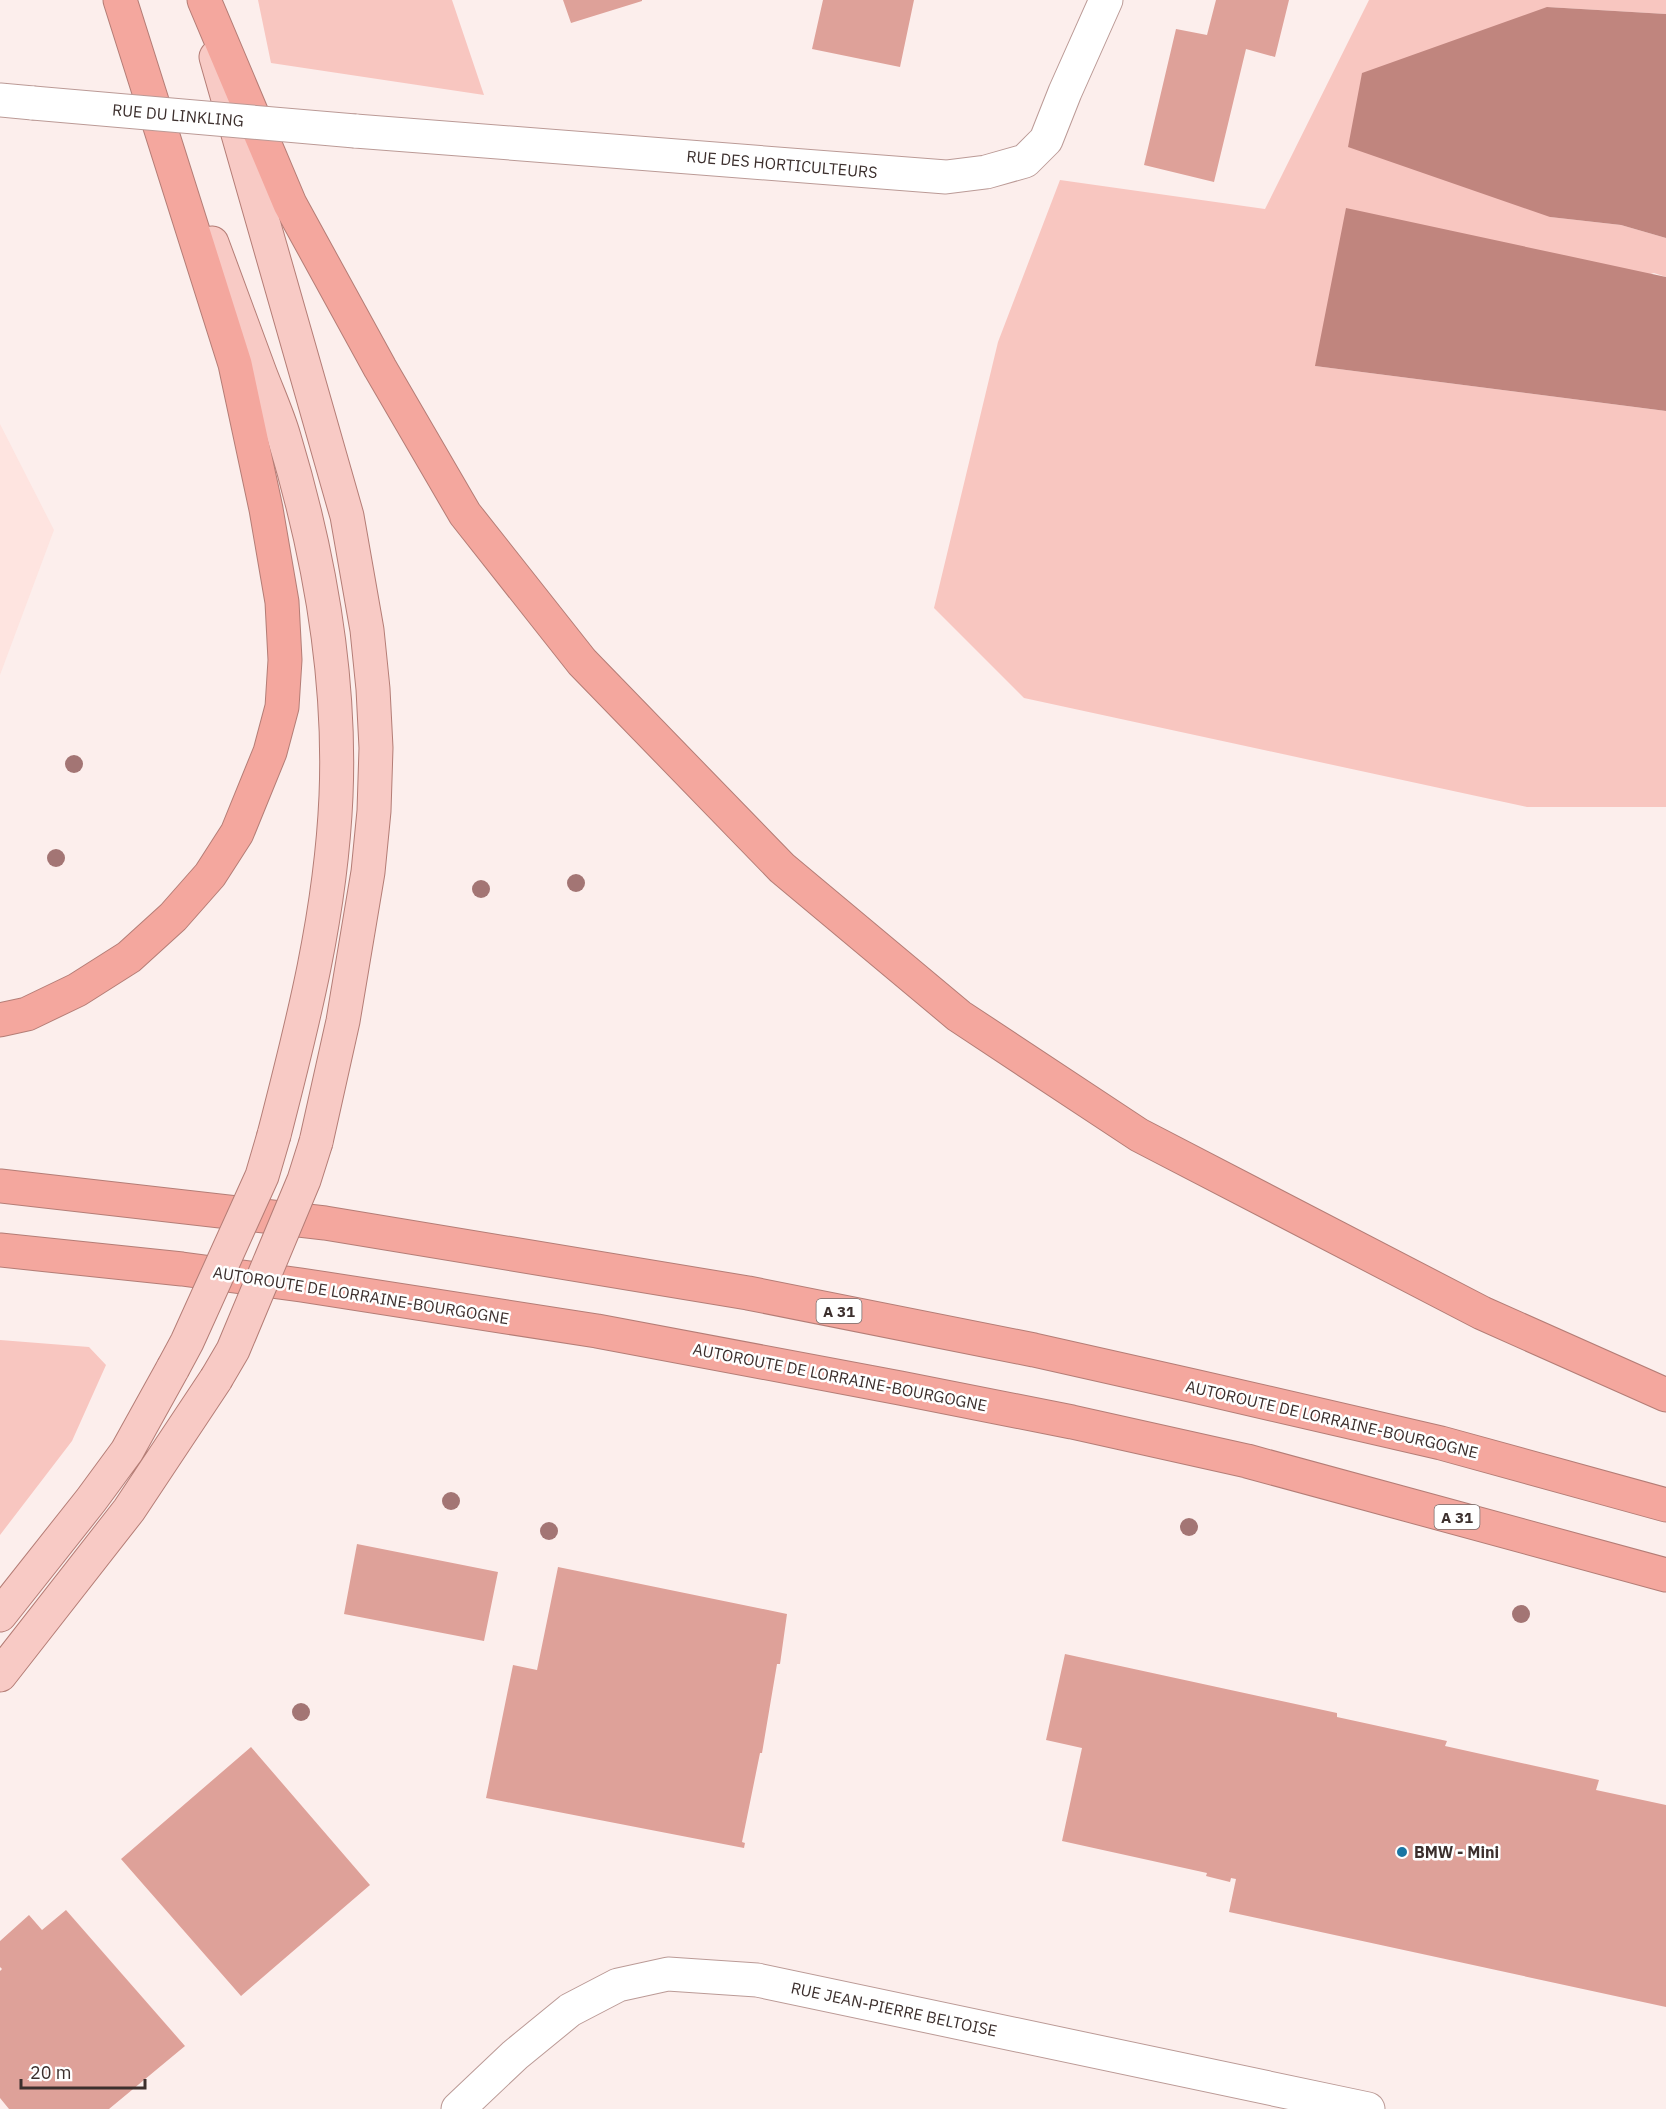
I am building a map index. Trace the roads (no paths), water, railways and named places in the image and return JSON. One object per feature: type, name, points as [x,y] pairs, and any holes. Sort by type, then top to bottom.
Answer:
[{"type":"highway","points":[[0,1020],[27,1014],[77,990],[129,957],[173,917],[210,875],[237,833],[270,752],[282,707],[285,660],[282,603],[266,509],[235,364],[120,0]]},
{"type":"highway","points":[[202,0],[290,204],[380,368],[465,514],[582,662],[782,868],[959,1016],[1139,1135],[1482,1313],[1666,1395]]},
{"type":"highway","name":"AUTOROUTE DE LORRAINE-BOURGOGNE","points":[[0,1186],[325,1223],[759,1295],[1034,1350],[1183,1383],[1441,1443],[1666,1505]]},
{"type":"highway","name":"AUTOROUTE DE LORRAINE-BOURGOGNE","points":[[0,1250],[182,1269],[301,1285],[597,1331],[865,1381],[1072,1422],[1247,1461],[1666,1575]]},
{"type":"main road","points":[[0,1615],[127,1451],[187,1342],[262,1176],[305,1016],[330,869],[336,795],[329,642],[311,536],[284,436],[120,0]]},
{"type":"main road","points":[[0,1675],[129,1510],[233,1350],[304,1180],[316,1142],[345,1010],[368,872],[374,811],[376,748],[368,630],[347,516],[202,0]]},
{"type":"street","name":"RUE DES HORTICULTEURS","points":[[355,131],[946,177],[986,172],[1025,160],[1046,140],[1106,0]]},
{"type":"street","name":"RUE DU LINKLING","points":[[0,100],[355,131]]},
{"type":"street","name":"RUE JEAN-PIERRE BELTOISE","points":[[458,2109],[514,2055],[570,2010],[618,1985],[668,1974],[756,1980],[1368,2109]]},
{"type":"place","name":"BMW - Mini","points":[[1402,1852]]}]
